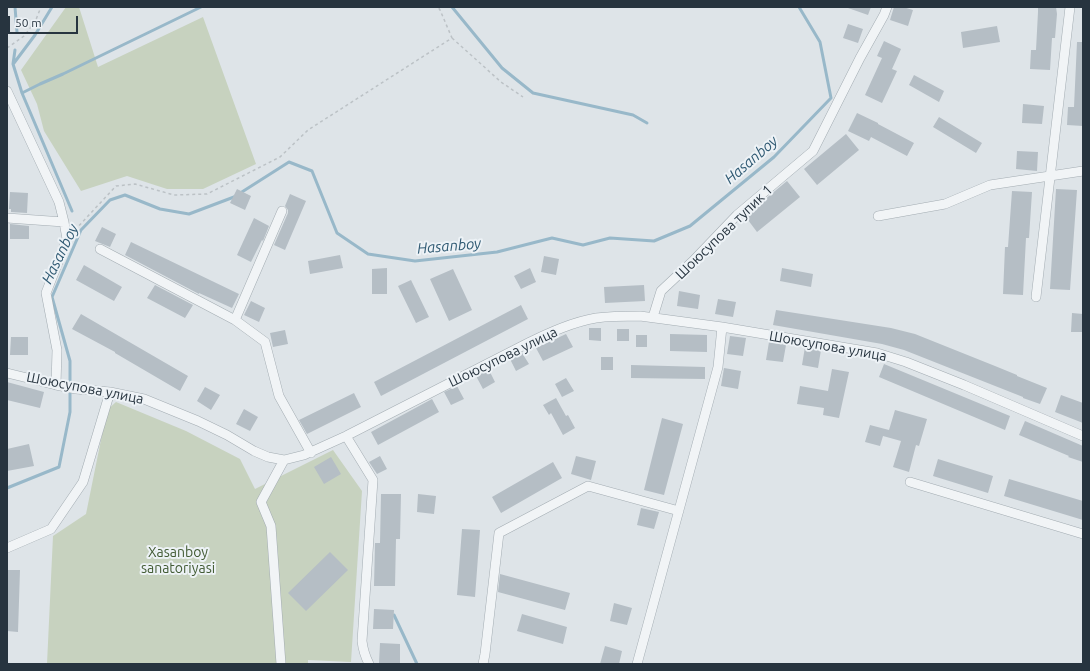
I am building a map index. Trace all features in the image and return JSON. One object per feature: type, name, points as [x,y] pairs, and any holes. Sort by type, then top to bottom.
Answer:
[{"type":"street","name":"Шоюсупова тупик 1","points":[[653,317],[661,291],[694,261],[737,215],[813,151],[887,7]]},
{"type":"street","points":[[1036,297],[1070,7]]},
{"type":"street","points":[[7,90],[58,202],[67,239],[46,293],[57,350],[56,385]]},
{"type":"street","points":[[878,216],[945,204],[990,185],[1083,171]]},
{"type":"street","points":[[235,320],[282,211]]},
{"type":"street","points":[[7,218],[64,222]]},
{"type":"street","points":[[100,249],[235,320],[265,342],[279,396],[311,452]]},
{"type":"street","name":"Шоюсупова улица","points":[[7,373],[76,389],[110,392],[156,402],[227,435],[254,451],[284,460],[298,458],[346,436],[522,345],[548,334],[597,318],[626,316],[653,317],[862,350],[892,358],[964,385],[1083,436]]},
{"type":"street","points":[[637,664],[718,367],[722,327]]},
{"type":"street","points":[[7,548],[51,529],[83,482],[110,392]]},
{"type":"street","points":[[346,436],[373,480],[362,641],[365,657],[370,664]]},
{"type":"street","points":[[281,664],[271,526],[261,502],[284,460]]},
{"type":"street","points":[[910,482],[1083,534]]},
{"type":"street","points":[[483,664],[499,533],[588,486],[679,511]]},
{"type":"path","points":[[7,48],[24,36],[35,22],[41,7]]},
{"type":"path","points":[[438,7],[452,38],[501,82],[523,98]]},
{"type":"path","points":[[67,239],[116,186],[135,184],[174,195],[207,194],[280,157],[308,130],[452,38]]},
{"type":"green space","points":[[66,7],[79,7],[98,67],[203,17],[256,164],[203,189],[167,189],[127,176],[81,191],[44,131],[37,104],[21,70]]},
{"type":"green space","name":"Xasanboy sanatoriyasi","points":[[116,402],[186,431],[240,459],[255,489],[333,450],[362,491],[351,662],[308,660],[308,664],[47,664],[53,536],[86,514],[107,410]]},
{"type":"building","points":[[848,7],[871,7],[868,15]]},
{"type":"building","points":[[894,7],[903,7],[913,10],[908,26],[890,20]]},
{"type":"building","points":[[1038,7],[1056,7],[1057,14],[1055,38],[1052,38],[1050,70],[1030,69],[1031,50],[1036,50]]},
{"type":"building","points":[[848,24],[863,29],[858,43],[843,38]]},
{"type":"building","points":[[997,26],[1000,42],[963,48],[961,32]]},
{"type":"building","points":[[884,41],[901,49],[892,69],[897,71],[882,103],[865,95],[882,58],[877,56]]},
{"type":"building","points":[[1077,42],[1083,42],[1083,126],[1067,125],[1068,107],[1074,107]]},
{"type":"building","points":[[914,75],[944,91],[939,102],[909,85]]},
{"type":"building","points":[[1023,104],[1044,106],[1042,124],[1022,123]]},
{"type":"building","points":[[857,113],[914,143],[907,156],[871,137],[869,141],[848,131]]},
{"type":"building","points":[[939,117],[982,143],[976,153],[933,127]]},
{"type":"building","points":[[846,134],[859,150],[817,185],[804,169]]},
{"type":"building","points":[[1017,151],[1038,152],[1037,171],[1016,169]]},
{"type":"building","points":[[787,181],[800,197],[757,232],[745,216]]},
{"type":"building","points":[[237,189],[251,196],[245,210],[230,203]]},
{"type":"building","points":[[1056,189],[1077,190],[1070,290],[1050,289]]},
{"type":"building","points":[[1012,191],[1032,192],[1029,238],[1026,238],[1023,295],[1003,294],[1005,247],[1008,247]]},
{"type":"building","points":[[10,192],[28,193],[27,213],[11,212],[11,209],[9,209]]},
{"type":"building","points":[[290,194],[306,201],[285,250],[274,245],[288,213],[285,206]]},
{"type":"building","points":[[254,218],[269,226],[263,241],[262,240],[251,262],[237,255]]},
{"type":"building","points":[[10,224],[29,226],[29,239],[10,239]]},
{"type":"building","points":[[102,227],[116,234],[110,247],[95,241]]},
{"type":"building","points":[[131,242],[239,294],[232,308],[199,294],[125,255]]},
{"type":"building","points":[[340,255],[343,268],[310,274],[308,261]]},
{"type":"building","points":[[544,256],[559,259],[556,275],[541,272]]},
{"type":"building","points":[[84,265],[122,287],[114,301],[76,280]]},
{"type":"building","points":[[387,268],[387,294],[372,294],[372,269]]},
{"type":"building","points":[[530,268],[536,282],[521,289],[514,276]]},
{"type":"building","points":[[782,268],[813,274],[811,287],[780,281]]},
{"type":"building","points":[[453,269],[472,310],[449,321],[430,279]]},
{"type":"building","points":[[411,280],[429,317],[416,323],[398,286]]},
{"type":"building","points":[[155,285],[193,305],[185,318],[147,298]]},
{"type":"building","points":[[644,285],[645,301],[605,303],[604,287]]},
{"type":"building","points":[[679,291],[700,295],[698,309],[677,306]]},
{"type":"building","points":[[718,299],[736,302],[733,317],[715,314]]},
{"type":"building","points":[[251,301],[265,308],[259,322],[244,315]]},
{"type":"building","points":[[521,305],[528,319],[381,396],[374,382]]},
{"type":"building","points":[[776,310],[891,328],[915,334],[1047,388],[1040,404],[904,350],[882,344],[773,325]]},
{"type":"building","points":[[1072,313],[1083,314],[1083,332],[1071,332]]},
{"type":"building","points":[[81,314],[188,376],[180,391],[115,352],[72,329]]},
{"type":"building","points":[[589,328],[601,328],[601,341],[589,340]]},
{"type":"building","points":[[617,329],[629,329],[629,341],[617,341]]},
{"type":"building","points":[[285,330],[288,344],[273,347],[270,333]]},
{"type":"building","points":[[566,334],[573,347],[543,361],[536,348]]},
{"type":"building","points":[[670,334],[707,335],[707,352],[670,351]]},
{"type":"building","points":[[636,335],[647,335],[647,347],[636,347]]},
{"type":"building","points":[[730,336],[746,338],[743,356],[727,354]]},
{"type":"building","points":[[11,337],[28,337],[28,355],[10,355]]},
{"type":"building","points":[[769,342],[786,345],[783,362],[766,360]]},
{"type":"building","points":[[805,347],[821,350],[818,368],[802,365]]},
{"type":"building","points":[[522,353],[529,364],[516,371],[510,359]]},
{"type":"building","points":[[601,357],[613,357],[613,370],[601,370]]},
{"type":"building","points":[[884,364],[1010,416],[1005,430],[879,377]]},
{"type":"building","points":[[631,365],[705,367],[705,379],[631,378]]},
{"type":"building","points":[[724,368],[741,371],[738,389],[721,386]]},
{"type":"building","points":[[832,369],[849,372],[839,418],[823,415],[824,408],[797,404],[800,386],[828,391]]},
{"type":"building","points":[[489,370],[495,382],[483,389],[476,376]]},
{"type":"building","points":[[566,378],[574,391],[562,397],[555,384]]},
{"type":"building","points":[[7,382],[44,392],[40,408],[7,400]]},
{"type":"building","points":[[457,386],[464,399],[451,405],[444,392]]},
{"type":"building","points":[[205,387],[220,395],[211,410],[197,401]]},
{"type":"building","points":[[354,393],[361,407],[307,434],[299,420]]},
{"type":"building","points":[[1061,395],[1083,403],[1083,423],[1055,412]]},
{"type":"building","points":[[556,398],[575,428],[563,435],[551,413],[549,415],[543,405]]},
{"type":"building","points":[[432,399],[439,412],[378,445],[371,432]]},
{"type":"building","points":[[244,409],[258,417],[250,431],[236,424]]},
{"type":"building","points":[[895,410],[927,419],[919,446],[916,445],[909,472],[893,467],[901,441],[883,436],[880,446],[865,442],[870,425],[889,430]]},
{"type":"building","points":[[662,418],[683,424],[664,495],[644,490]]},
{"type":"building","points":[[1025,421],[1083,446],[1083,462],[1068,457],[1069,456],[1019,435]]},
{"type":"building","points":[[29,444],[34,466],[7,471],[7,449]]},
{"type":"building","points":[[380,456],[387,469],[377,474],[369,462]]},
{"type":"building","points":[[576,456],[596,461],[591,480],[571,474]]},
{"type":"building","points":[[331,457],[341,474],[324,484],[314,467]]},
{"type":"building","points":[[938,459],[993,476],[988,493],[933,476]]},
{"type":"building","points":[[553,462],[562,478],[501,513],[492,497]]},
{"type":"building","points":[[1009,479],[1083,501],[1083,520],[1004,496]]},
{"type":"building","points":[[381,494],[401,494],[400,539],[396,539],[395,586],[374,586],[375,543],[380,543]]},
{"type":"building","points":[[418,494],[436,496],[434,514],[417,512]]},
{"type":"building","points":[[641,508],[659,512],[654,529],[637,525]]},
{"type":"building","points":[[462,529],[480,530],[475,597],[457,595]]},
{"type":"building","points":[[330,552],[348,570],[306,611],[288,593]]},
{"type":"building","points":[[7,570],[20,570],[18,632],[7,631]]},
{"type":"building","points":[[500,574],[570,593],[565,610],[498,592]]},
{"type":"building","points":[[614,603],[632,608],[627,625],[610,621]]},
{"type":"building","points":[[374,609],[394,610],[393,629],[373,629]]},
{"type":"building","points":[[522,614],[567,627],[563,644],[517,631]]},
{"type":"building","points":[[380,643],[400,644],[400,664],[379,663]]},
{"type":"building","points":[[605,646],[622,651],[619,664],[600,664]]},
{"type":"waterway","points":[[15,7],[17,32]]},
{"type":"waterway","points":[[14,63],[35,35],[52,7]]},
{"type":"waterway","points":[[22,93],[201,7]]},
{"type":"waterway","points":[[452,7],[502,68],[533,93],[633,115],[647,123]]},
{"type":"waterway","name":"Hasanboy","points":[[7,488],[59,467],[70,412],[70,361],[52,297],[81,230],[110,200],[125,195],[160,209],[189,214],[234,197],[289,162],[312,171],[337,233],[368,254],[415,261],[497,252],[552,238],[583,245],[610,238],[654,241],[690,226],[774,157],[831,98],[820,42],[799,7]]},
{"type":"waterway","points":[[15,50],[13,64],[22,93],[72,211]]},
{"type":"waterway","points":[[394,615],[417,664]]}]
